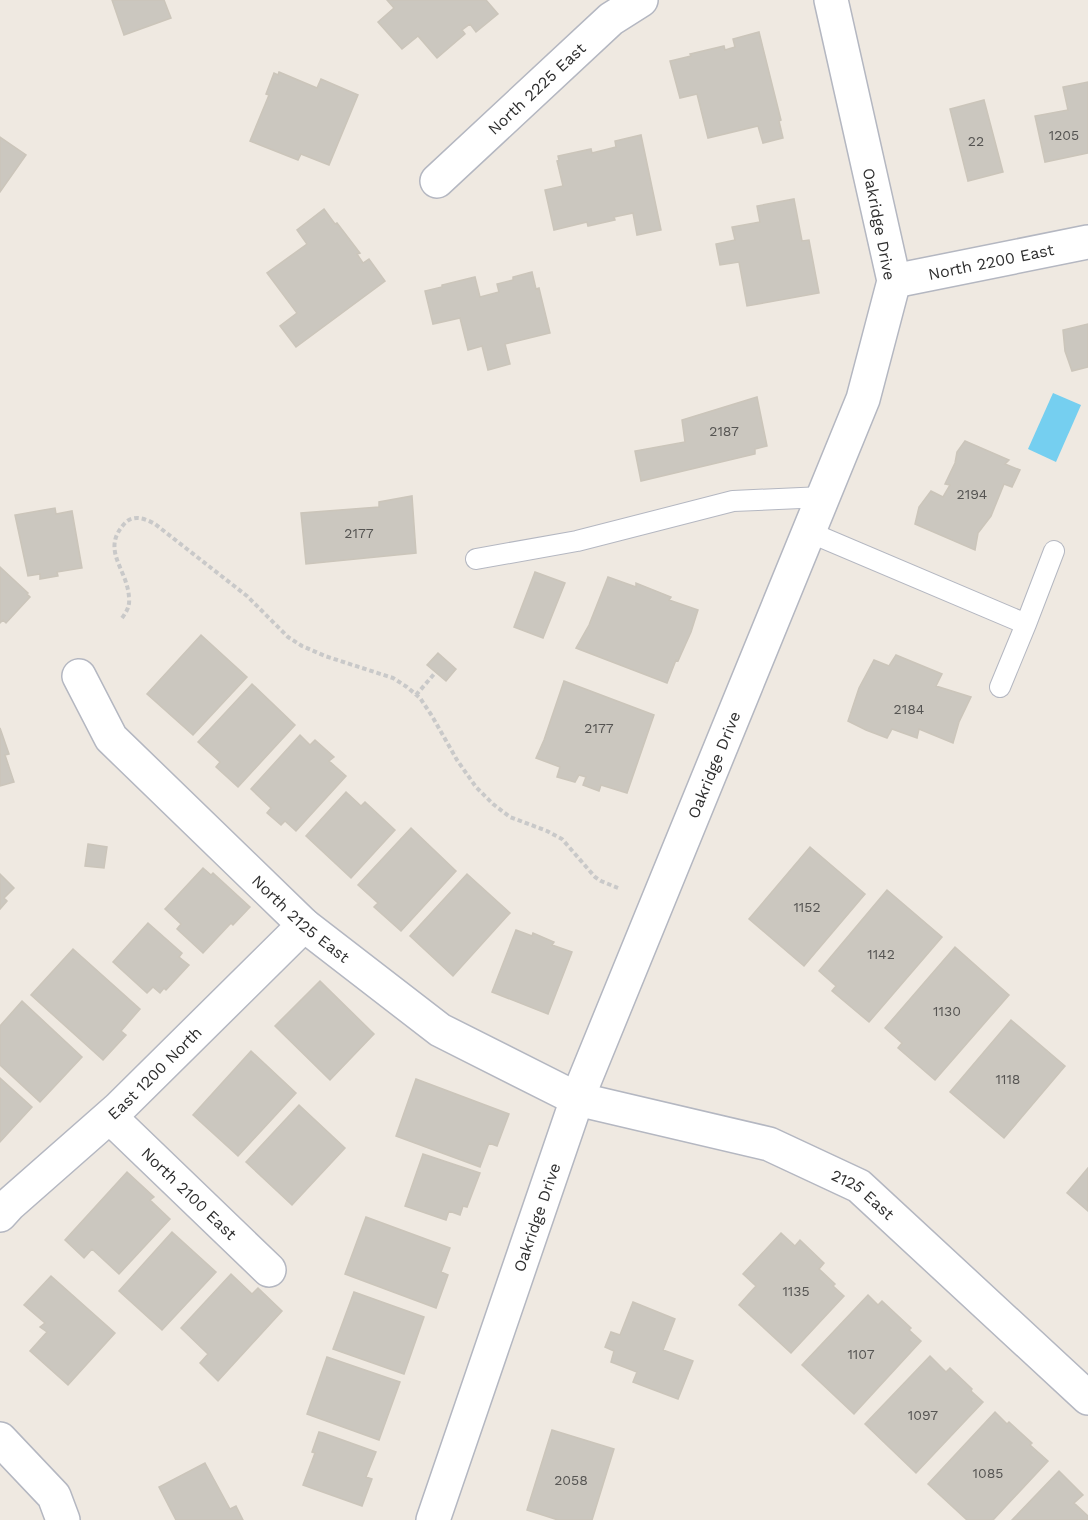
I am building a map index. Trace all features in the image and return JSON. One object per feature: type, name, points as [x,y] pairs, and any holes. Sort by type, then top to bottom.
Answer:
[{"type":"street","name":"North 2225 East","points":[[437,181],[611,19],[641,0]]},
{"type":"street","name":"Oakridge Drive","points":[[433,1520],[577,1099],[863,399],[894,281],[831,0]]},
{"type":"street","name":"North 2200 East","points":[[894,281],[1088,242]]},
{"type":"street","name":"North 2125 East","points":[[79,676],[111,738],[304,925],[440,1030],[577,1099]]},
{"type":"street","name":"East 1200 North","points":[[0,1215],[110,1117],[304,925]]},
{"type":"street","name":"2125 East","points":[[577,1099],[769,1144],[859,1186],[1088,1398]]},
{"type":"street","name":"North 2100 East","points":[[110,1117],[269,1270]]},
{"type":"street","points":[[0,1439],[54,1496],[63,1520]]},
{"type":"lane","points":[[476,559],[577,541],[733,501],[823,497]]},
{"type":"lane","points":[[809,532],[1026,624]]},
{"type":"lane","points":[[1000,687],[1053,551]]},
{"type":"path","points":[[122,618],[128,609],[130,599],[128,587],[114,552],[114,541],[129,520],[142,518],[155,524],[247,596],[288,637],[326,656],[393,678],[416,695],[432,716],[457,760],[476,787],[493,804],[510,817],[562,839],[595,877],[618,888]]},
{"type":"path","points":[[416,695],[435,673]]},
{"type":"water","points":[[1053,393],[1081,405],[1056,462],[1028,449]]},
{"type":"building","points":[[112,0],[164,0],[171,18],[124,35]]},
{"type":"building","points":[[387,0],[486,0],[498,14],[476,32],[470,24],[462,30],[465,34],[437,58],[418,36],[402,49],[378,22],[394,8]]},
{"type":"building","points":[[759,32],[781,120],[779,121],[783,138],[763,143],[758,126],[708,138],[697,94],[680,98],[670,61],[724,46],[725,50],[735,47],[733,39]]},
{"type":"building","points":[[279,72],[317,88],[321,79],[358,95],[329,165],[301,154],[298,160],[250,141],[269,95],[266,94],[274,73],[278,75]]},
{"type":"building","points":[[1088,82],[1088,153],[1045,162],[1035,116],[1068,110],[1063,87]]},
{"type":"building","points":[[984,100],[1003,172],[968,181],[950,109]]},
{"type":"building","points":[[641,135],[661,230],[637,235],[633,213],[588,226],[587,222],[554,230],[545,190],[563,186],[557,161],[558,156],[591,149],[592,153],[616,147],[615,141]]},
{"type":"building","points":[[0,137],[26,155],[0,192]]},
{"type":"building","points":[[794,199],[802,241],[809,240],[819,293],[747,306],[739,262],[720,265],[716,244],[735,240],[732,227],[760,222],[757,206]]},
{"type":"building","points":[[324,209],[360,253],[357,254],[363,263],[369,259],[385,281],[296,347],[280,326],[297,313],[267,273],[307,244],[297,230]]},
{"type":"building","points":[[532,272],[536,289],[539,288],[550,333],[505,344],[510,364],[488,370],[482,346],[468,350],[460,318],[433,324],[425,291],[475,277],[480,297],[499,292],[497,284]]},
{"type":"building","points":[[1088,324],[1088,367],[1072,371],[1065,351],[1063,330]]},
{"type":"building","points":[[757,397],[767,446],[755,449],[755,454],[641,481],[635,451],[685,442],[682,420]]},
{"type":"building","points":[[965,441],[1009,460],[1005,464],[1020,470],[1012,487],[1004,484],[991,516],[978,533],[975,550],[915,524],[919,507],[931,491],[943,497],[950,485],[945,484],[955,463],[957,452]]},
{"type":"building","points":[[412,496],[416,553],[306,564],[301,513],[379,507],[379,502]]},
{"type":"building","points":[[55,508],[56,514],[72,511],[82,568],[57,572],[58,576],[40,579],[40,574],[28,576],[15,515]]},
{"type":"building","points":[[0,567],[30,597],[6,623],[3,620],[0,623]]},
{"type":"building","points":[[535,572],[565,583],[543,638],[514,627]]},
{"type":"building","points":[[608,577],[636,587],[636,583],[671,597],[669,600],[698,610],[691,632],[667,683],[576,648],[589,625]]},
{"type":"building","points":[[201,635],[247,677],[193,735],[147,694]]},
{"type":"building","points":[[438,653],[456,669],[446,681],[427,665]]},
{"type":"building","points":[[896,655],[942,674],[936,686],[971,697],[959,722],[953,743],[919,729],[917,738],[892,729],[887,738],[848,721],[859,688],[874,660],[889,666]]},
{"type":"building","points":[[564,681],[654,715],[627,793],[601,785],[599,791],[583,785],[586,777],[579,775],[575,782],[557,777],[560,767],[536,758]]},
{"type":"building","points":[[252,684],[295,725],[238,787],[216,767],[220,762],[198,742]]},
{"type":"building","points":[[0,728],[9,754],[5,755],[14,782],[0,786]]},
{"type":"building","points":[[300,735],[310,745],[315,740],[334,757],[329,761],[346,776],[296,831],[285,821],[281,825],[267,813],[271,808],[251,789]]},
{"type":"building","points":[[346,792],[361,806],[365,802],[395,830],[351,878],[306,836]]},
{"type":"building","points":[[411,828],[456,871],[401,931],[374,907],[378,903],[358,885]]},
{"type":"building","points":[[88,844],[107,847],[104,868],[85,866]]},
{"type":"building","points":[[810,847],[865,894],[804,966],[749,919]]},
{"type":"building","points":[[203,868],[211,875],[213,873],[250,907],[233,925],[231,923],[203,953],[177,929],[181,924],[165,909]]},
{"type":"building","points":[[0,874],[14,888],[4,898],[7,901],[0,909]]},
{"type":"building","points":[[467,874],[510,913],[453,976],[410,936]]},
{"type":"building","points":[[887,890],[942,937],[869,1022],[832,991],[836,986],[819,971]]},
{"type":"building","points":[[148,923],[182,953],[179,957],[189,965],[166,990],[164,988],[160,993],[153,987],[147,993],[113,962]]},
{"type":"building","points":[[516,930],[532,936],[533,933],[554,942],[552,945],[572,952],[548,1014],[492,992]]},
{"type":"building","points":[[955,947],[1009,995],[935,1080],[898,1048],[902,1043],[885,1028]]},
{"type":"building","points":[[73,949],[140,1009],[121,1031],[126,1035],[103,1060],[31,995]]},
{"type":"building","points":[[320,981],[374,1034],[330,1080],[275,1026]]},
{"type":"building","points":[[22,1001],[82,1057],[40,1102],[0,1065],[0,1026]]},
{"type":"building","points":[[1011,1020],[1065,1066],[1004,1138],[950,1092]]},
{"type":"building","points":[[251,1051],[296,1093],[238,1156],[193,1115]]},
{"type":"building","points":[[0,1078],[32,1107],[0,1142]]},
{"type":"building","points":[[416,1079],[509,1114],[497,1146],[489,1143],[480,1167],[396,1136]]},
{"type":"building","points":[[299,1105],[345,1148],[292,1205],[246,1162]]},
{"type":"building","points":[[423,1154],[480,1173],[467,1207],[463,1206],[460,1215],[449,1211],[446,1220],[405,1206]]},
{"type":"building","points":[[1088,1168],[1088,1211],[1067,1193]]},
{"type":"building","points":[[127,1172],[154,1197],[150,1200],[170,1219],[119,1274],[92,1249],[84,1258],[65,1240]]},
{"type":"building","points":[[366,1217],[450,1248],[441,1272],[448,1275],[436,1308],[345,1274]]},
{"type":"building","points":[[172,1232],[216,1272],[162,1330],[119,1291]]},
{"type":"building","points":[[781,1233],[795,1246],[800,1240],[824,1263],[819,1269],[844,1296],[791,1353],[739,1305],[756,1286],[743,1274]]},
{"type":"building","points":[[231,1274],[252,1294],[258,1288],[282,1311],[218,1381],[200,1363],[208,1354],[181,1328]]},
{"type":"building","points":[[51,1276],[115,1333],[68,1385],[30,1351],[47,1332],[40,1327],[45,1323],[24,1305]]},
{"type":"building","points":[[354,1292],[424,1317],[404,1374],[333,1349]]},
{"type":"building","points":[[868,1295],[878,1305],[882,1301],[911,1328],[909,1330],[921,1341],[854,1414],[802,1365]]},
{"type":"building","points":[[633,1302],[675,1319],[663,1350],[693,1361],[678,1399],[633,1382],[637,1372],[611,1362],[614,1351],[605,1347],[611,1332],[620,1335]]},
{"type":"building","points":[[930,1356],[946,1372],[950,1368],[983,1402],[916,1473],[865,1424]]},
{"type":"building","points":[[327,1357],[400,1382],[379,1440],[307,1414]]},
{"type":"building","points":[[995,1412],[1032,1443],[1030,1445],[1048,1461],[993,1520],[967,1520],[928,1484]]},
{"type":"building","points":[[552,1430],[614,1449],[592,1520],[558,1520],[527,1510]]},
{"type":"building","points":[[319,1432],[376,1452],[366,1477],[372,1479],[362,1506],[303,1485],[315,1453],[312,1452]]},
{"type":"building","points":[[205,1463],[230,1509],[236,1506],[243,1520],[176,1520],[159,1487]]},
{"type":"building","points":[[1059,1471],[1083,1495],[1074,1503],[1088,1516],[1088,1520],[1012,1520]]}]
